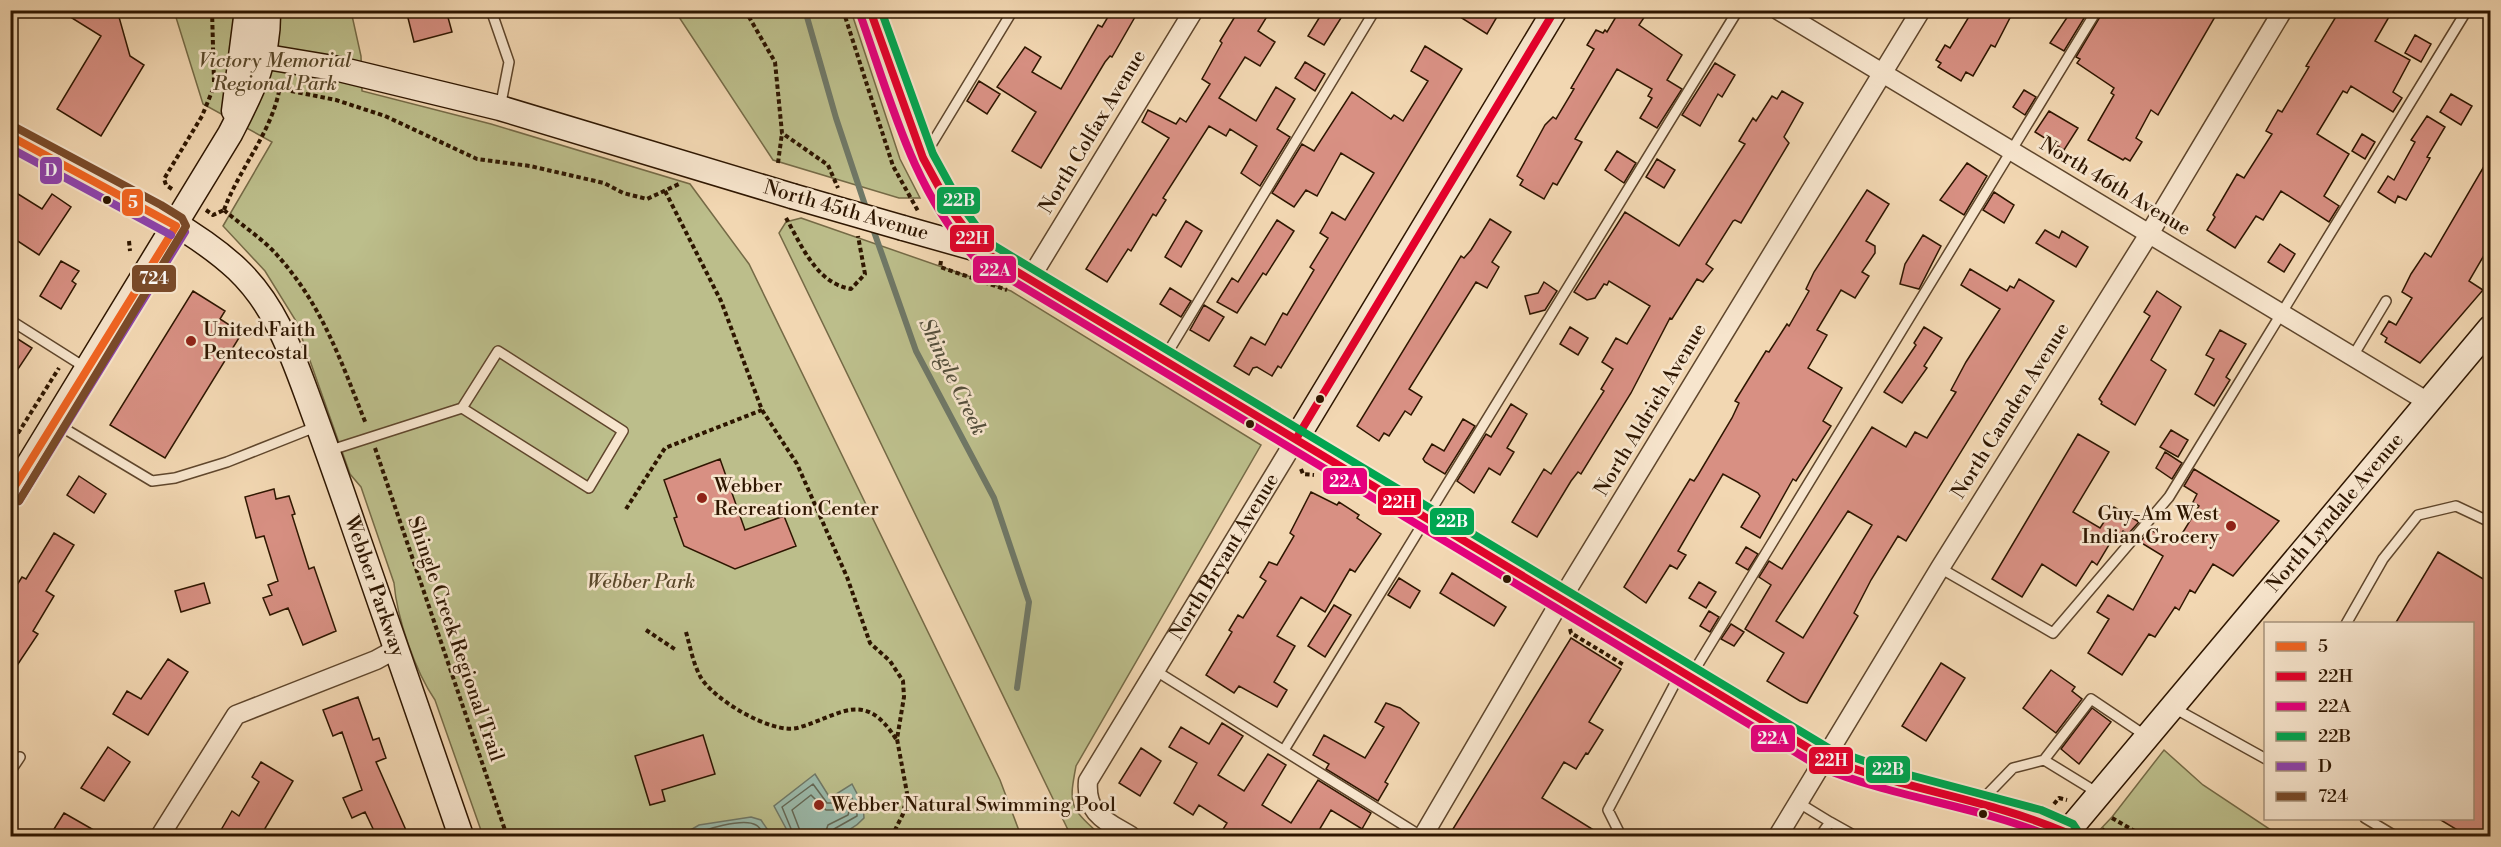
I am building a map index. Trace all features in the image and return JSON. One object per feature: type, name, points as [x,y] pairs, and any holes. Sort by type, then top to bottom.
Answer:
[{"type":"street","points":[[247,10],[254,55]]},
{"type":"street","points":[[10,495],[231,134],[254,55],[268,37],[268,10]]},
{"type":"street","points":[[870,10],[923,158],[952,211],[981,250]]},
{"type":"street","name":"North Colfax Avenue","points":[[1031,277],[1194,10]]},
{"type":"street","name":"North Bryant Avenue","points":[[1131,837],[1098,816],[1087,798],[1088,781],[1555,10]]},
{"type":"street","name":"North 46th Avenue","points":[[1778,10],[2428,402]]},
{"type":"street","name":"North Aldrich Avenue","points":[[1422,837],[1561,600],[1921,10]]},
{"type":"street","name":"North Camden Avenue","points":[[1778,837],[1940,568],[2149,234],[2283,10]]},
{"type":"street","name":"North 45th Avenue","points":[[254,55],[339,69],[500,108],[981,250],[1031,277],[1825,758],[1881,780],[1980,802],[2047,823],[2066,835]]},
{"type":"street","name":"Webber Parkway","points":[[10,136],[55,163],[151,210],[176,226],[236,269],[264,299],[285,336],[328,451],[461,837]]},
{"type":"street","name":"North Lyndale Avenue","points":[[2066,835],[2490,328]]},
{"type":"street","points":[[159,837],[236,715],[376,660],[396,649]]},
{"type":"lane","points":[[491,10],[509,62],[500,108]]},
{"type":"lane","points":[[923,158],[1013,10]]},
{"type":"lane","points":[[1164,359],[1375,10]]},
{"type":"lane","points":[[1284,750],[1738,10]]},
{"type":"lane","points":[[1621,837],[1608,810],[1685,675],[2012,152],[2097,10]]},
{"type":"lane","points":[[1940,568],[2053,633],[2169,497],[2467,10]]},
{"type":"lane","points":[[2353,356],[2386,301]]},
{"type":"lane","points":[[10,320],[88,369]]},
{"type":"lane","points":[[328,451],[462,408],[498,351],[622,431],[589,488],[462,408]]},
{"type":"lane","points":[[55,423],[152,481],[175,478],[227,462],[318,425]]},
{"type":"lane","points":[[2347,622],[2384,558],[2418,516],[2456,506],[2490,522]]},
{"type":"lane","points":[[1156,671],[1422,837]]},
{"type":"lane","points":[[1980,802],[2013,768],[2044,760],[2091,699],[2149,738]]},
{"type":"lane","points":[[2174,708],[2264,758]]},
{"type":"lane","points":[[10,772],[20,757]]},
{"type":"lane","points":[[2044,760],[2100,794]]},
{"type":"lane","points":[[1798,803],[1855,837]]},
{"type":"lane","points":[[2367,820],[2395,837]]},
{"type":"lane","points":[[1820,837],[1830,822]]},
{"type":"path","points":[[166,185],[164,180],[202,116],[214,87],[212,10]]},
{"type":"path","points":[[843,10],[893,166],[930,236]]},
{"type":"path","points":[[213,215],[224,210],[267,127],[281,78]]},
{"type":"path","points":[[291,91],[336,100],[385,116],[477,159],[530,166],[604,183],[623,193],[647,199],[665,191],[721,301],[762,410],[797,464],[847,577],[870,643],[890,660],[903,681],[904,697],[897,739],[907,793],[903,813],[892,837]]},
{"type":"path","points":[[778,163],[782,134]]},
{"type":"path","points":[[224,210],[275,252],[315,305],[367,428]]},
{"type":"path","points":[[626,509],[665,448],[762,410]]},
{"type":"path","name":"Shingle Creek Regional Trail","points":[[376,452],[507,837]]},
{"type":"path","points":[[646,630],[676,650]]},
{"type":"path","points":[[686,632],[700,676],[710,689],[739,710],[768,726],[795,728],[837,711],[856,710],[869,712],[881,718],[897,739]]},
{"type":"path","points":[[2053,804],[2059,798]]},
{"type":"path","points":[[2112,818],[2143,837]]},
{"type":"path","points":[[2102,829],[2110,837]]},
{"type":"green space","name":"Webber Park","points":[[174,11],[351,11],[361,56],[362,91],[491,124],[690,184],[749,264],[1000,780],[1021,836],[483,836],[435,700],[408,644],[394,583],[361,487],[350,474],[296,321],[265,271],[223,226],[272,142],[203,104]]},
{"type":"green space","points":[[675,11],[851,11],[900,159],[920,198],[899,198],[773,160]]},
{"type":"green space","points":[[801,218],[1011,291],[1261,445],[1076,766],[1072,788],[1073,804],[1097,832],[1093,836],[1071,836],[779,233],[786,222]]},
{"type":"green space","points":[[2164,750],[2203,785],[2280,836],[2094,836],[2112,817]]},
{"type":"water","name":"Webber Natural Swimming Pool","points":[[815,774],[830,798],[852,784],[863,805],[864,818],[847,831],[838,834],[818,837],[786,836],[789,834],[774,806]]},
{"type":"water","points":[[751,817],[761,820],[772,836],[680,836],[699,825]]},
{"type":"building","points":[[59,10],[117,10],[130,56],[144,65],[101,136],[57,109],[101,36]]},
{"type":"building","points":[[406,10],[446,10],[452,32],[414,42]]},
{"type":"building","points":[[1112,10],[1139,10],[1112,57],[1110,56],[1105,62],[1041,168],[1012,151],[1036,112],[997,87],[1025,47],[1041,57],[1032,72],[1061,89],[1098,25],[1102,27]]},
{"type":"building","points":[[1239,10],[1271,10],[1258,31],[1275,42],[1260,66],[1245,57],[1219,98],[1256,121],[1276,87],[1295,99],[1277,129],[1290,137],[1260,186],[1241,173],[1257,146],[1230,129],[1226,136],[1209,126],[1163,198],[1166,200],[1156,216],[1153,214],[1131,251],[1128,249],[1107,282],[1086,269],[1169,138],[1142,122],[1148,110],[1176,124],[1180,118],[1186,122],[1210,84],[1202,79],[1222,43],[1220,41]]},
{"type":"building","points":[[1324,10],[1346,10],[1324,45],[1308,36]]},
{"type":"building","points":[[1449,10],[1501,10],[1487,34]]},
{"type":"building","points":[[1620,10],[1649,10],[1639,25],[1682,55],[1667,80],[1682,89],[1657,128],[1640,118],[1652,98],[1648,96],[1652,89],[1617,69],[1575,139],[1582,142],[1557,185],[1553,183],[1544,199],[1520,185],[1523,180],[1517,176],[1545,125],[1553,117],[1556,119],[1574,89],[1571,88],[1594,49],[1587,45],[1596,30],[1607,32]]},
{"type":"building","points":[[1973,10],[2014,10],[1995,47],[1991,45],[1973,76],[1966,72],[1961,81],[1938,67],[1941,63],[1936,60],[1945,45],[1950,48]]},
{"type":"building","points":[[2072,10],[2089,10],[2064,51],[2050,43]]},
{"type":"building","points":[[2104,10],[2219,10],[2158,115],[2151,110],[2136,138],[2142,142],[2130,161],[2125,158],[2123,160],[2088,140],[2114,95],[2111,93],[2114,88],[2077,63],[2080,59],[2076,57]]},
{"type":"building","points":[[2340,10],[2393,10],[2375,41],[2410,60],[2393,92],[2402,98],[2393,112],[2351,86],[2347,93],[2343,91],[2317,134],[2349,154],[2324,196],[2339,206],[2329,222],[2281,191],[2263,220],[2256,216],[2235,248],[2207,230],[2215,217],[2213,215],[2237,174],[2244,178],[2272,134],[2266,131],[2278,110],[2282,112],[2309,67],[2306,66]]},
{"type":"building","points":[[2415,35],[2431,44],[2421,62],[2405,53]]},
{"type":"building","points":[[1425,46],[1462,69],[1281,368],[1278,366],[1272,376],[1257,367],[1253,368],[1249,375],[1234,366],[1251,337],[1265,345],[1283,313],[1287,315],[1314,270],[1310,267],[1328,238],[1320,233],[1332,212],[1345,220],[1374,173],[1341,153],[1317,196],[1306,190],[1294,207],[1272,193],[1302,144],[1314,151],[1352,92],[1391,119],[1394,115],[1403,121],[1428,81],[1411,71]]},
{"type":"building","points":[[1305,62],[1325,74],[1315,91],[1295,78]]},
{"type":"building","points":[[1715,63],[1735,75],[1722,97],[1718,94],[1700,126],[1682,115]]},
{"type":"building","points":[[979,81],[1000,94],[987,114],[967,101]]},
{"type":"building","points":[[2024,90],[2036,97],[2025,115],[2013,107]]},
{"type":"building","points":[[1782,91],[1803,103],[1784,137],[1789,143],[1741,223],[1733,221],[1706,264],[1713,269],[1703,282],[1697,279],[1672,319],[1670,318],[1631,393],[1581,474],[1578,472],[1571,481],[1537,537],[1512,522],[1544,469],[1551,474],[1604,391],[1601,389],[1613,369],[1602,362],[1616,338],[1627,344],[1650,306],[1609,281],[1607,285],[1604,284],[1595,298],[1587,300],[1574,292],[1625,212],[1679,246],[1745,144],[1739,141],[1753,118],[1756,121],[1772,96],[1777,99]]},
{"type":"building","points":[[2451,94],[2472,106],[2461,125],[2440,112]]},
{"type":"building","points":[[2049,111],[2078,128],[2064,150],[2035,132]]},
{"type":"building","points":[[2427,116],[2445,127],[2406,200],[2398,196],[2395,203],[2378,192],[2388,176],[2394,180],[2415,142],[2411,140]]},
{"type":"building","points":[[2362,134],[2375,142],[2365,159],[2352,151]]},
{"type":"building","points":[[1617,151],[1636,163],[1624,183],[1605,170]]},
{"type":"building","points":[[2490,156],[2490,245],[2469,281],[2483,290],[2420,363],[2385,342],[2387,338],[2381,334],[2389,321],[2396,325],[2412,298],[2402,292],[2411,274],[2425,253],[2431,257]]},
{"type":"building","points":[[1657,159],[1675,170],[1664,188],[1646,177]]},
{"type":"building","points":[[1967,163],[1987,176],[1964,215],[1940,200]]},
{"type":"building","points":[[10,189],[42,209],[52,194],[71,207],[39,255],[10,236]]},
{"type":"building","points":[[1867,190],[1889,204],[1866,241],[1875,246],[1875,253],[1862,272],[1869,276],[1855,298],[1841,290],[1817,330],[1827,335],[1808,368],[1842,388],[1823,421],[1831,426],[1796,481],[1793,479],[1760,538],[1741,527],[1760,496],[1723,474],[1678,551],[1686,555],[1677,569],[1670,565],[1646,603],[1624,587],[1690,479],[1694,481],[1698,475],[1732,418],[1739,403],[1735,401],[1766,351],[1769,352],[1787,324],[1789,326],[1809,291],[1806,289],[1814,272]]},
{"type":"building","points":[[1994,192],[2014,205],[2004,223],[1983,210]]},
{"type":"building","points":[[1490,219],[1511,232],[1492,262],[1499,267],[1487,288],[1476,282],[1409,389],[1422,397],[1411,415],[1405,411],[1389,436],[1384,433],[1379,441],[1357,426],[1461,256],[1464,258],[1471,250]]},
{"type":"building","points":[[1277,220],[1294,231],[1266,275],[1263,273],[1237,313],[1217,302],[1232,278],[1238,282]]},
{"type":"building","points":[[1186,221],[1202,231],[1181,267],[1165,257]]},
{"type":"building","points":[[2045,230],[2059,238],[2062,231],[2088,247],[2076,267],[2036,243]]},
{"type":"building","points":[[1923,235],[1941,246],[1919,289],[1900,284],[1905,264]]},
{"type":"building","points":[[2280,244],[2295,254],[2284,272],[2268,262]]},
{"type":"building","points":[[61,261],[79,271],[72,281],[76,284],[61,309],[40,296]]},
{"type":"building","points":[[1970,269],[2007,291],[2010,286],[2014,288],[2019,279],[2054,301],[1906,541],[1898,536],[1854,613],[1858,616],[1807,703],[1800,701],[1767,681],[1784,653],[1745,629],[1771,585],[1759,577],[1769,561],[1782,569],[1872,427],[1906,447],[1915,432],[1927,438],[1956,392],[1951,390],[1966,362],[2000,309],[1961,285]],"holes":[[[1848,511],[1872,525],[1803,638],[1776,621]]]},
{"type":"building","points":[[1544,282],[1557,291],[1545,310],[1530,314],[1525,296],[1538,293]]},
{"type":"building","points":[[1170,288],[1191,301],[1181,317],[1160,304]]},
{"type":"building","points":[[193,291],[225,311],[220,319],[242,333],[165,458],[110,425]]},
{"type":"building","points":[[2157,291],[2181,307],[2151,360],[2166,370],[2135,425],[2101,404],[2099,399],[2150,316],[2144,312]]},
{"type":"building","points":[[1204,305],[1224,317],[1209,341],[1190,330]]},
{"type":"building","points":[[1570,327],[1588,338],[1578,355],[1560,344]]},
{"type":"building","points":[[1924,327],[1942,338],[1924,366],[1927,368],[1902,403],[1884,392],[1916,345],[1914,343]]},
{"type":"building","points":[[2220,330],[2246,344],[2226,377],[2230,380],[2214,406],[2195,394],[2214,359],[2206,355]]},
{"type":"building","points":[[10,334],[32,348],[10,381]]},
{"type":"building","points":[[1511,404],[1527,414],[1507,448],[1514,452],[1500,475],[1489,468],[1474,493],[1457,481],[1486,434],[1491,437]]},
{"type":"building","points":[[1463,419],[1475,426],[1445,474],[1423,459],[1432,444],[1444,451]]},
{"type":"building","points":[[2171,430],[2188,440],[2178,457],[2160,447]]},
{"type":"building","points":[[2078,434],[2109,452],[2073,512],[2100,528],[2114,507],[2139,522],[2128,534],[2123,531],[2120,536],[2116,533],[2097,565],[2092,561],[2076,586],[2042,564],[2022,597],[1992,579]]},
{"type":"building","points":[[2165,452],[2182,463],[2172,479],[2156,468]]},
{"type":"building","name":"Webber Recreation Center","points":[[720,459],[745,530],[784,516],[796,546],[735,569],[684,546],[664,480]]},
{"type":"building","points":[[2194,469],[2279,521],[2233,576],[2213,564],[2195,593],[2190,590],[2179,610],[2175,607],[2155,637],[2149,634],[2122,675],[2088,653],[2109,619],[2097,612],[2108,595],[2133,610],[2163,556],[2140,542],[2150,530],[2177,542],[2199,506],[2193,502],[2197,494],[2184,486]]},
{"type":"building","points":[[79,476],[106,494],[94,513],[67,495]]},
{"type":"building","points":[[274,489],[276,499],[289,496],[295,514],[292,515],[309,569],[314,567],[336,631],[303,645],[288,608],[270,615],[263,598],[272,595],[268,585],[278,581],[264,536],[256,538],[245,497]]},
{"type":"building","points":[[1311,492],[1337,505],[1339,502],[1359,515],[1357,518],[1381,534],[1355,572],[1350,569],[1325,612],[1301,597],[1277,636],[1295,646],[1274,682],[1287,690],[1277,707],[1239,686],[1234,693],[1206,675],[1232,632],[1229,630],[1238,615],[1243,618],[1266,581],[1260,577],[1269,562],[1277,565],[1294,536],[1290,533]]},
{"type":"building","points":[[54,533],[74,545],[46,591],[54,596],[33,631],[38,634],[10,676],[10,617],[17,606],[10,602],[10,596],[22,577],[26,579]]},
{"type":"building","points":[[1746,547],[1758,554],[1748,570],[1736,563]]},
{"type":"building","points":[[2438,552],[2490,583],[2490,830],[2487,837],[2469,837],[2441,820],[2474,820],[2474,622],[2396,622]]},
{"type":"building","points":[[1452,573],[1506,607],[1494,626],[1440,593]]},
{"type":"building","points":[[1399,578],[1420,591],[1410,608],[1388,595]]},
{"type":"building","points":[[1699,582],[1716,592],[1706,608],[1689,598]]},
{"type":"building","points":[[204,583],[210,603],[181,612],[175,591]]},
{"type":"building","points":[[1334,605],[1351,615],[1325,657],[1308,646]]},
{"type":"building","points":[[1709,611],[1719,617],[1710,632],[1700,626]]},
{"type":"building","points":[[1731,624],[1744,632],[1734,646],[1721,639]]},
{"type":"building","points":[[1571,638],[1621,669],[1589,722],[1603,730],[1576,769],[1564,762],[1542,798],[1605,837],[1448,837]]},
{"type":"building","points":[[168,659],[188,672],[148,735],[113,714],[127,691],[141,699]]},
{"type":"building","points":[[1941,663],[1965,678],[1926,741],[1902,726]]},
{"type":"building","points":[[2051,670],[2075,687],[2072,691],[2082,699],[2056,733],[2023,708]]},
{"type":"building","points":[[358,697],[373,740],[379,738],[386,758],[376,762],[409,837],[377,837],[365,812],[352,818],[343,798],[362,790],[342,732],[333,736],[323,710]]},
{"type":"building","points":[[1386,703],[1400,708],[1419,723],[1385,782],[1388,784],[1378,801],[1326,769],[1329,764],[1313,755],[1324,735],[1365,758],[1384,727],[1375,722]]},
{"type":"building","points":[[2092,708],[2111,722],[2079,764],[2061,749]]},
{"type":"building","points":[[1222,723],[1243,736],[1218,775],[1244,791],[1268,754],[1286,765],[1262,805],[1291,823],[1318,780],[1371,813],[1362,829],[1331,810],[1315,837],[1231,837],[1222,831],[1227,823],[1199,805],[1193,815],[1174,803],[1197,763],[1169,747],[1181,727],[1209,744]]},
{"type":"building","points":[[703,735],[715,774],[662,790],[665,801],[650,805],[635,756]]},
{"type":"building","points":[[108,747],[130,762],[104,801],[81,788]]},
{"type":"building","points":[[1141,748],[1161,761],[1140,796],[1119,783]]},
{"type":"building","points":[[261,762],[293,781],[260,837],[217,837],[232,811],[239,816],[259,782],[252,777]]},
{"type":"building","points":[[64,813],[106,837],[49,837]]},
{"type":"waterway","name":"Shingle Creek","points":[[805,10],[836,118],[867,211]]},
{"type":"waterway","name":"Shingle Creek","points":[[872,226],[916,351],[994,498],[1029,602],[1017,688]]},
{"type":"waterway","name":"Shingle Creek","points":[[971,832],[972,836]]},
{"type":"transit line","name":"22H","points":[[870,10],[923,158],[952,211],[981,250],[1825,758],[1885,778],[2007,811],[2067,833],[2064,836]]},
{"type":"transit line","name":"22B","points":[[881,10],[933,154],[961,205],[988,242],[1830,749],[1887,769],[2041,810],[2073,824],[2077,830],[2077,836]]},
{"type":"transit line","name":"22H","points":[[1296,439],[1555,10]]},
{"type":"transit line","name":"22A","points":[[860,14],[893,110],[919,174],[953,232],[975,258],[1820,767],[1848,778],[1992,816],[2049,836]]},
{"type":"transit line","name":"724","points":[[15,127],[161,205],[182,218],[186,226],[19,501]]},
{"type":"transit line","name":"5","points":[[10,136],[176,226]]},
{"type":"transit line","name":"D","points":[[10,148],[171,235]]},
{"type":"transit line","name":"5","points":[[10,494],[176,226]]},
{"type":"transit line","name":"D","points":[[19,501],[185,232]]},
{"type":"place","name":"United Faith Pentecostal","points":[[191,341]]},
{"type":"place","name":"Webber Recreation Center","points":[[702,498]]},
{"type":"place","name":"Guy-Am West Indian Grocery","points":[[2231,526]]},
{"type":"place","name":"Webber Natural Swimming Pool","points":[[819,805]]},
{"type":"park label","name":"Victory Memorial Regional Park","points":[[275,72]]}]
